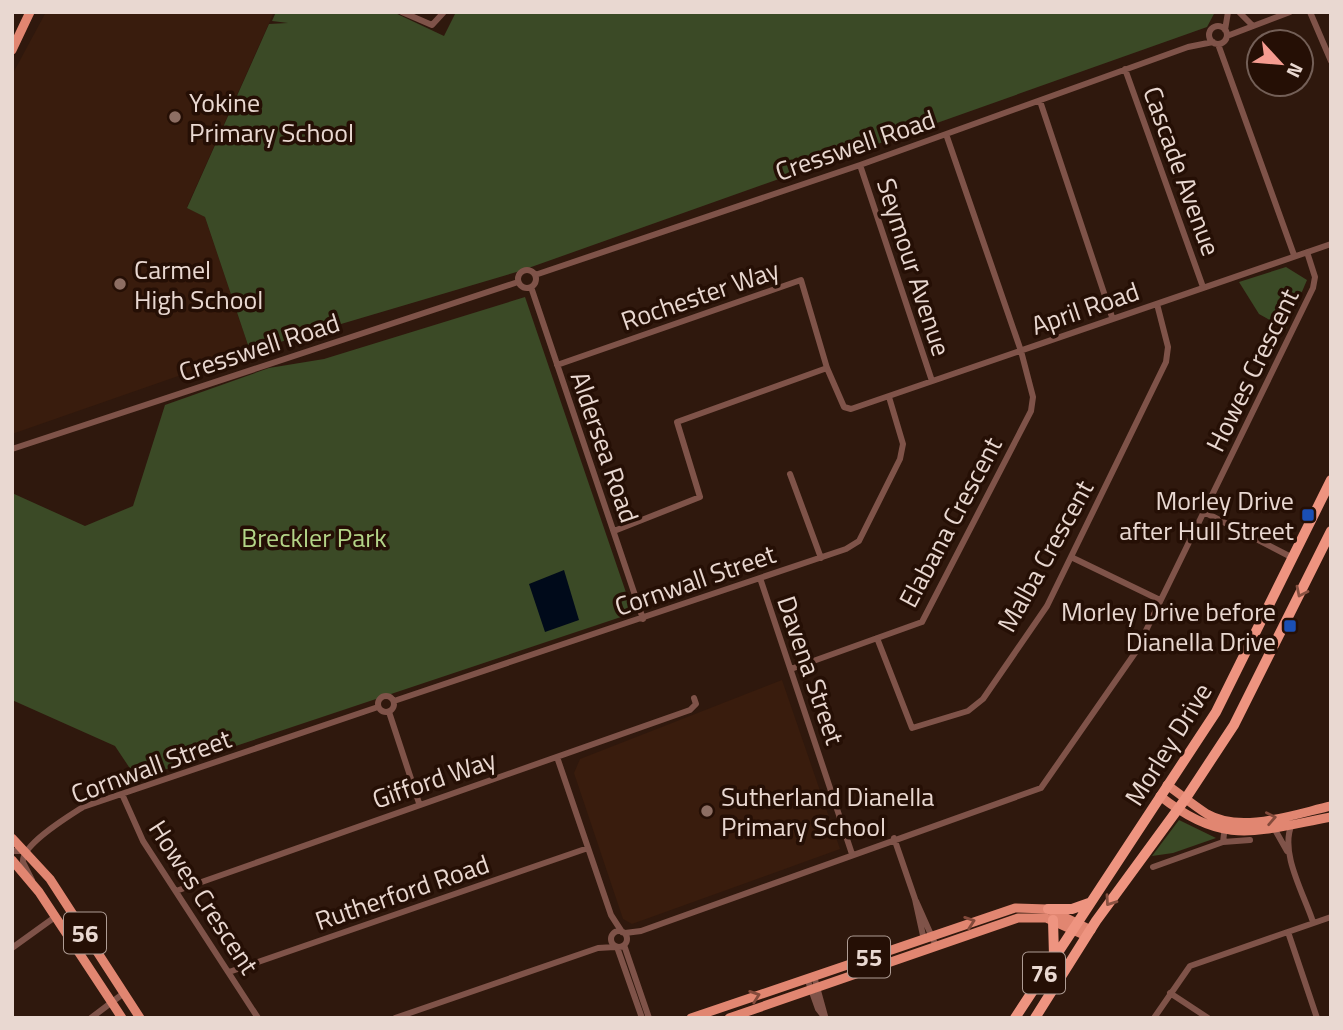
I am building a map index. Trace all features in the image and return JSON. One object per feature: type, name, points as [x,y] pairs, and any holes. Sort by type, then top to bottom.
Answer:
[{"type":"highway","name":"Morley Drive","points":[[1015,1018],[1223,699],[1331,480]]},
{"type":"highway","name":"Morley Drive","points":[[1036,1017],[1089,933],[1186,798],[1250,696],[1331,531]]},
{"type":"highway","points":[[1048,909],[1072,909],[1089,903]]},
{"type":"highway","points":[[1053,920],[1054,956]]},
{"type":"main road","points":[[12,50],[30,12]]},
{"type":"main road","points":[[1167,785],[1225,826],[1274,828],[1331,817]]},
{"type":"main road","points":[[1160,796],[1177,810],[1211,828],[1331,806]]},
{"type":"main road","name":"56","points":[[12,838],[26,850],[50,879],[140,1018]]},
{"type":"main road","name":"56","points":[[12,860],[33,882],[122,1018]]},
{"type":"main road","name":"55","points":[[691,1018],[1015,908],[1048,909],[1089,933]]},
{"type":"main road","name":"55","points":[[729,1018],[1018,918],[1039,916],[1075,925]]},
{"type":"street","points":[[402,12],[432,25],[444,12]]},
{"type":"street","points":[[1227,12],[1217,27],[1224,57],[1294,255]]},
{"type":"street","points":[[1219,38],[1227,12]]},
{"type":"street","points":[[1239,12],[1252,25]]},
{"type":"street","name":"Cresswell Road","points":[[12,449],[518,282],[523,271],[535,275],[860,165],[1290,12]]},
{"type":"street","points":[[1310,12],[1329,48],[1331,61]]},
{"type":"street","points":[[1217,27],[1219,38]]},
{"type":"street","name":"Cascade Avenue","points":[[1125,69],[1203,287]]},
{"type":"street","points":[[1040,101],[1112,317]]},
{"type":"street","name":"Elabana Crescent","points":[[791,669],[922,622],[1031,411],[1033,397],[1021,351],[946,134]]},
{"type":"street","name":"Seymour Avenue","points":[[860,165],[932,381]]},
{"type":"street","name":"April Road","points":[[851,409],[1112,317],[1331,244]]},
{"type":"street","name":"Howes Crescent","points":[[621,945],[641,931],[852,853],[1041,788],[1135,653],[1313,288],[1315,278],[1307,251]]},
{"type":"street","points":[[518,282],[522,287],[531,287],[535,282],[535,275]]},
{"type":"street","name":"Rochester Way","points":[[557,365],[801,280],[827,368],[844,407],[851,409]]},
{"type":"street","name":"Aldersea Road","points":[[531,287],[643,619]]},
{"type":"street","name":"Malba Crescent","points":[[877,638],[912,728],[968,711],[983,699],[1046,606],[1166,362],[1168,347],[1157,304]]},
{"type":"street","points":[[614,531],[700,497],[677,422],[827,368]]},
{"type":"street","name":"Cornwall Street","points":[[26,850],[54,826],[83,807],[378,707],[383,696],[394,701],[821,558],[859,541],[900,459],[903,444],[889,397]]},
{"type":"street","points":[[790,474],[821,558]]},
{"type":"street","points":[[1204,512],[1293,558]]},
{"type":"street","points":[[1071,557],[1160,600]]},
{"type":"street","name":"Davena Street","points":[[760,578],[852,853]]},
{"type":"street","name":"Gifford Way","points":[[176,891],[419,803],[690,710],[696,704],[694,698]]},
{"type":"street","points":[[394,701],[389,712],[419,803]]},
{"type":"street","points":[[378,707],[382,712],[389,712]]},
{"type":"street","points":[[556,757],[611,915],[623,932],[621,945],[649,1018]]},
{"type":"street","name":"Howes Crescent","points":[[121,794],[143,841],[258,1018]]},
{"type":"street","points":[[1290,856],[1288,841],[1292,824]]},
{"type":"street","points":[[1223,842],[1225,826]]},
{"type":"street","points":[[1274,828],[1290,856],[1313,922]]},
{"type":"street","points":[[894,838],[931,948]]},
{"type":"street","points":[[1153,867],[1223,842],[1250,840]]},
{"type":"street","name":"Rutherford Road","points":[[229,972],[587,848]]},
{"type":"street","points":[[12,851],[26,850],[23,862],[33,882]]},
{"type":"street","points":[[598,948],[611,936],[611,915]]},
{"type":"street","points":[[12,948],[55,916]]},
{"type":"street","points":[[1154,1018],[1190,965],[1331,917]]},
{"type":"street","name":"Howes Crescent","points":[[611,936],[641,931]]},
{"type":"street","points":[[1288,932],[1317,1018]]},
{"type":"street","points":[[611,936],[621,945]]},
{"type":"street","points":[[396,1018],[598,948],[621,945]]},
{"type":"street","points":[[810,977],[825,1018]]},
{"type":"street","points":[[637,992],[642,1018]]},
{"type":"street","points":[[91,1018],[124,993]]},
{"type":"street","points":[[1170,993],[1208,1018]]},
{"type":"shaded area","points":[[46,12],[274,12],[187,207],[205,217],[250,351],[12,434],[12,75]]},
{"type":"shaded area","name":"Sutherland Dianella Primary School","points":[[782,680],[840,849],[632,924],[623,919],[574,773],[580,759]]},
{"type":"green space","points":[[276,12],[393,12],[444,36],[456,12],[1215,12],[1207,27],[520,271],[250,351],[205,217],[187,208],[269,24],[288,23],[272,21]]},
{"type":"green space","points":[[1286,267],[1307,280],[1286,329],[1259,314],[1239,282]]},
{"type":"green space","name":"Breckler Park","points":[[525,297],[633,613],[137,779],[115,746],[12,700],[12,493],[85,526],[133,506],[165,405],[269,368],[324,359]]},
{"type":"green space","points":[[1179,820],[1216,838],[1173,853],[1152,856]]},
{"type":"water","points":[[564,570],[579,620],[545,632],[529,584]]},
{"type":"place","name":"Yokine Primary School","points":[[175,117]]},
{"type":"place","name":"Carmel High School","points":[[120,284]]},
{"type":"place","name":"Morley Drive after Hull Street","points":[[1308,515]]},
{"type":"place","name":"Morley Drive before Dianella Drive","points":[[1290,626]]},
{"type":"place","name":"Sutherland Dianella Primary School","points":[[707,811]]}]
